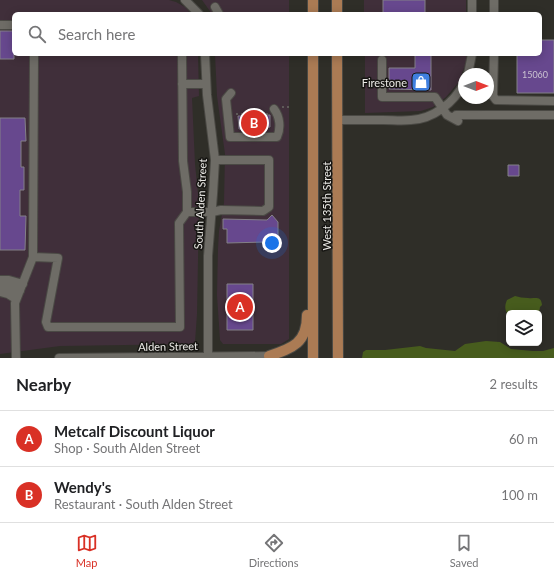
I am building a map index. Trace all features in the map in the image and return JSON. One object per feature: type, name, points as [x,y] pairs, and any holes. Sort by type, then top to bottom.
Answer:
[{"type":"main road","points":[[312,0],[313,12]]},
{"type":"main road","points":[[337,0],[337,12]]},
{"type":"main road","name":"West 135th Street","points":[[313,56],[313,358]]},
{"type":"main road","name":"West 135th Street","points":[[337,56],[338,358]]},
{"type":"main road","points":[[273,357],[295,345],[300,341],[306,331],[307,187],[313,182]]},
{"type":"street","points":[[185,0],[197,12]]},
{"type":"street","points":[[472,0],[472,12]]},
{"type":"street","points":[[494,0],[494,12]]},
{"type":"street","points":[[0,25],[12,25]]},
{"type":"street","points":[[16,358],[16,299],[33,257],[34,56]]},
{"type":"street","points":[[33,257],[58,258],[46,322],[48,327],[180,327],[179,223],[187,212],[187,192],[183,161],[182,56]]},
{"type":"street","name":"South Alden Street","points":[[205,56],[206,84],[214,160],[212,212],[208,256],[208,357]]},
{"type":"street","points":[[469,68],[472,56]]},
{"type":"street","points":[[494,56],[493,96],[496,100],[554,101]]},
{"type":"street","points":[[382,60],[382,97],[435,97],[447,115],[456,120],[456,114],[554,115]]},
{"type":"street","points":[[182,84],[206,84]]},
{"type":"street","points":[[230,89],[233,128],[237,133],[272,134],[277,128],[276,114],[271,111]]},
{"type":"street","points":[[338,120],[412,120],[424,118],[443,108],[458,92]]},
{"type":"street","points":[[187,212],[212,212],[221,210],[263,211],[269,207],[269,160],[214,160]]},
{"type":"street","points":[[0,280],[12,281],[21,288]]},
{"type":"street","points":[[0,286],[21,288]]},
{"type":"street","points":[[0,292],[8,294],[16,299]]},
{"type":"street","name":"Alden Street","points":[[59,358],[273,357]]},
{"type":"path","points":[[234,114],[271,111],[290,107]]},
{"type":"shaded area","points":[[0,0],[169,0],[176,2],[185,7],[189,12],[12,12],[12,56],[198,56],[199,96],[192,98],[195,164],[199,204],[195,342],[191,344],[60,346],[0,354]]},
{"type":"shaded area","points":[[202,0],[289,0],[289,12],[211,12]]},
{"type":"shaded area","points":[[364,0],[466,0],[466,12],[364,12]]},
{"type":"shaded area","points":[[215,56],[289,56],[289,339],[281,344],[223,344],[220,340],[217,295],[218,249],[219,231],[224,203],[225,154],[217,96]]},
{"type":"shaded area","points":[[365,56],[466,56],[464,68],[458,68],[458,83],[446,97],[433,107],[421,111],[365,113]]},
{"type":"green space","points":[[515,296],[537,298],[540,300],[542,305],[540,310],[506,310],[505,305],[507,300]]},
{"type":"green space","points":[[486,341],[500,342],[511,349],[533,351],[543,351],[554,348],[554,358],[362,358],[363,352],[366,350],[385,350],[420,346],[455,351],[465,344]]},
{"type":"building","points":[[383,0],[425,0],[425,12],[383,12]]},
{"type":"building","points":[[0,31],[12,31],[12,56],[14,56],[14,59],[0,59]]},
{"type":"building","points":[[542,40],[554,40],[554,93],[517,93],[517,56],[542,56]]},
{"type":"building","points":[[415,56],[431,56],[431,90],[389,89],[389,68],[415,68]]},
{"type":"building","points":[[270,115],[270,127],[262,128],[262,130],[239,129],[238,116]]},
{"type":"building","points":[[0,118],[25,118],[26,141],[21,141],[21,167],[24,167],[24,190],[20,190],[20,216],[26,216],[25,250],[0,250]]},
{"type":"building","points":[[508,165],[519,165],[519,176],[508,176]]},
{"type":"building","points":[[272,215],[278,222],[278,236],[274,239],[268,239],[266,242],[227,243],[227,229],[223,229],[223,219],[267,220]]},
{"type":"building","points":[[227,284],[253,284],[253,330],[227,330]]},
{"type":"place","name":"Firestone","points":[[421,82]]},
{"type":"place","name":"Wendy's","points":[[254,123]]},
{"type":"place","name":"Metcalf Discount Liquor","points":[[240,307]]}]
